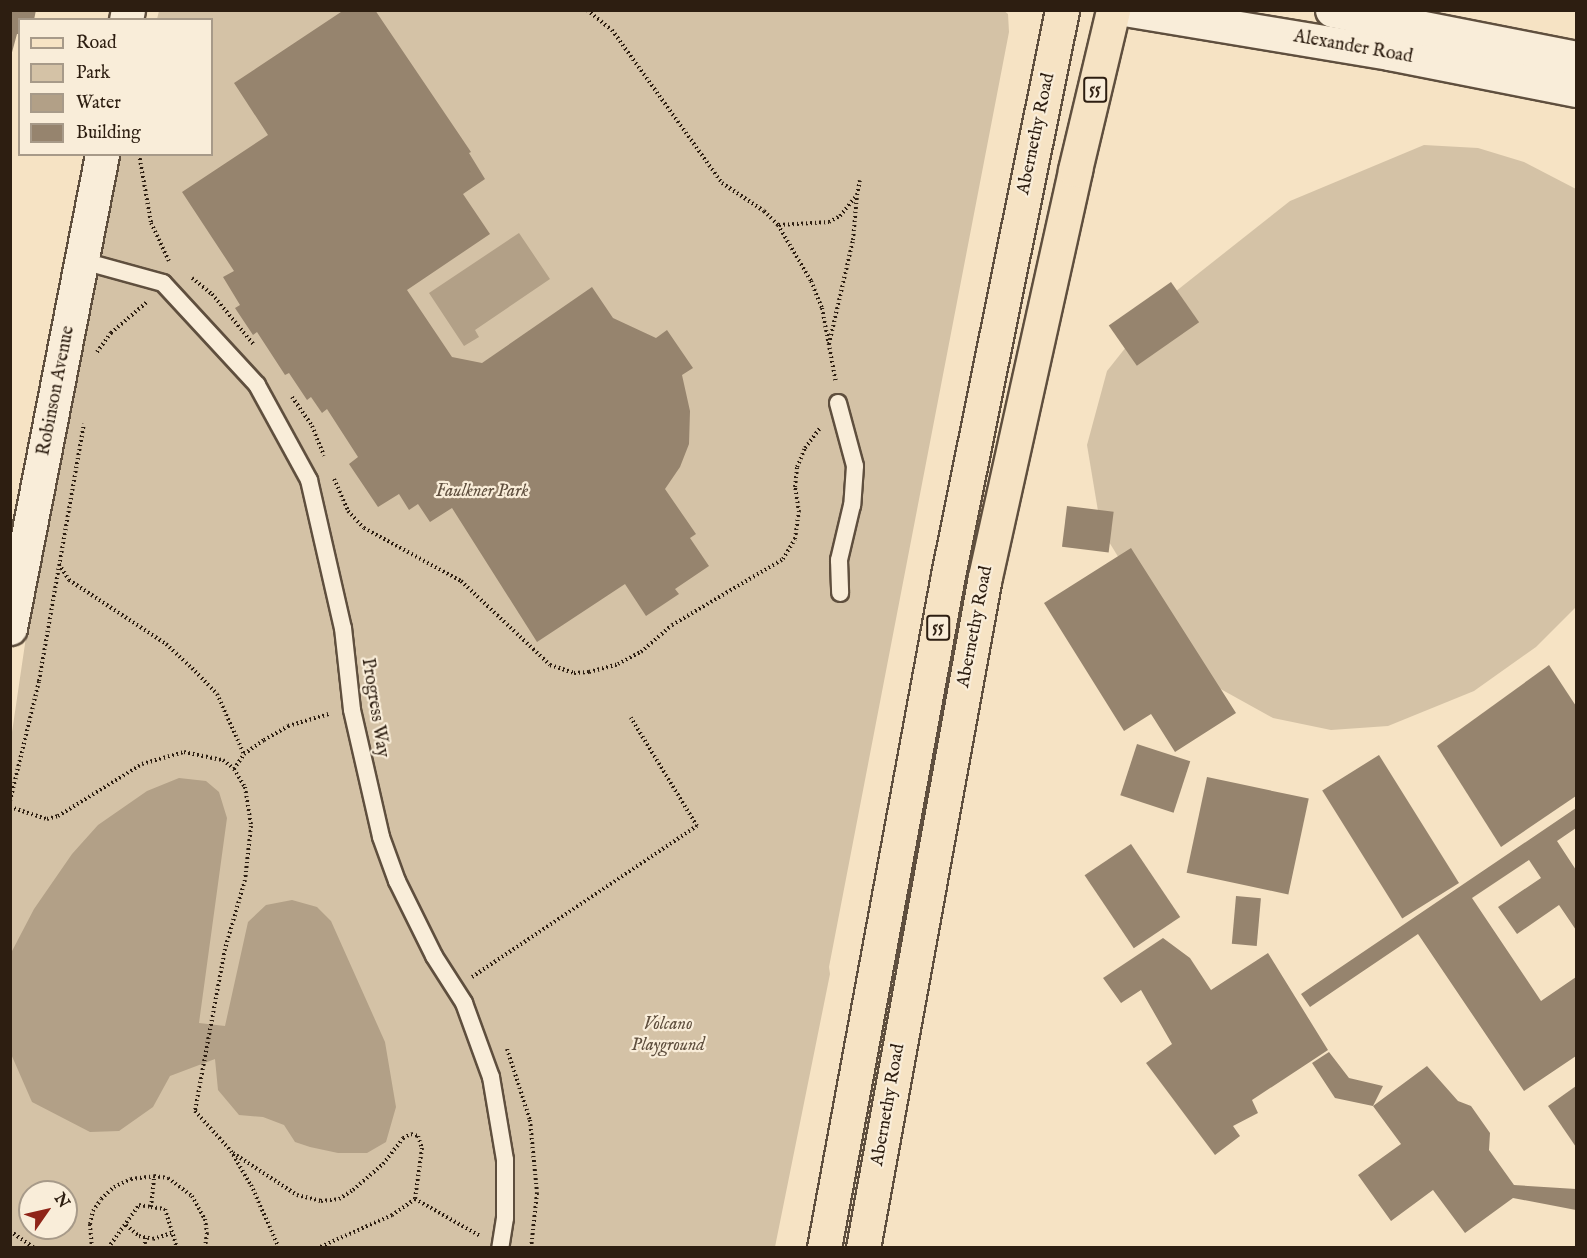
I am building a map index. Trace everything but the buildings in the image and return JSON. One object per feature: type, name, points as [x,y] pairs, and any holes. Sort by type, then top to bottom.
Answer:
[{"type":"main road","name":"Abernethy Road","points":[[824,1248],[948,575],[1062,10]]},
{"type":"main road","name":"Abernethy Road","points":[[863,1248],[985,577],[1075,170],[1113,10]]},
{"type":"main road","name":"Alexander Road","points":[[1130,10],[1389,53],[1576,90]]},
{"type":"main road","name":"Alexander Road","points":[[1332,10],[1576,58]]},
{"type":"main road","name":"Robinson Avenue","points":[[10,628],[102,156]]},
{"type":"lane","points":[[83,261],[163,283]]},
{"type":"lane","name":"Progress Way","points":[[163,283],[257,385],[309,480],[343,628],[352,710],[381,837],[397,881],[434,956],[464,1003],[491,1077],[505,1160],[505,1218],[500,1245]]},
{"type":"lane","points":[[838,403],[855,466],[852,505],[839,560],[840,593]]},
{"type":"path","points":[[330,469],[348,511],[364,528],[460,581],[550,665],[574,673],[589,672],[618,664],[641,652],[672,625],[783,559],[795,539],[799,512],[795,487],[797,467],[805,448],[838,403],[822,308],[811,281],[778,225],[749,200],[722,183],[612,30],[587,10]]},
{"type":"path","points":[[139,156],[151,223],[170,263],[212,294],[258,349]]},
{"type":"path","points":[[828,345],[853,240],[860,180]]},
{"type":"path","points":[[778,225],[829,222],[840,216],[857,195]]},
{"type":"path","points":[[95,358],[99,347],[111,333],[146,304],[163,283],[170,263]]},
{"type":"path","points":[[285,387],[312,426],[325,458]]},
{"type":"path","points":[[10,801],[39,681],[86,413]]},
{"type":"path","points":[[59,563],[69,580],[166,644],[192,668],[217,694],[244,754]]},
{"type":"path","points":[[234,769],[244,754],[288,726],[314,717],[352,710]]},
{"type":"path","points":[[474,988],[469,979],[697,826],[631,718]]},
{"type":"path","points":[[10,807],[47,819],[57,816],[142,764],[184,752],[223,760],[234,769],[245,787],[251,826],[245,880],[225,949],[195,1110],[231,1151],[251,1185],[279,1248]]},
{"type":"path","points":[[415,1200],[500,1245],[530,1248],[537,1193],[530,1120],[506,1047]]},
{"type":"path","points":[[231,1151],[297,1195],[321,1201],[339,1199],[353,1190],[383,1164],[403,1138],[411,1134],[421,1140],[415,1200],[392,1215],[318,1248]]},
{"type":"path","points":[[92,1248],[90,1224],[93,1211],[101,1199],[122,1183],[143,1176],[168,1178],[192,1196],[205,1219],[207,1233],[205,1248]]},
{"type":"path","points":[[151,1207],[154,1176]]},
{"type":"path","points":[[108,1248],[139,1205],[165,1209],[177,1248]]},
{"type":"path","points":[[126,1225],[139,1236],[153,1239],[171,1233]]},
{"type":"path","points":[[10,1231],[34,1248]]},
{"type":"path","points":[[144,1248],[146,1237]]},
{"type":"green space","name":"Faulkner Park","points":[[1003,10],[1008,14],[1009,32],[829,967],[830,974],[775,1247],[11,1248],[11,739],[70,338],[120,156],[213,156],[213,18],[157,18],[159,11]]},
{"type":"green space","points":[[1424,145],[1478,148],[1524,162],[1576,189],[1576,607],[1536,647],[1474,691],[1388,726],[1331,730],[1273,718],[1208,682],[1156,618],[1101,529],[1087,445],[1107,371],[1161,303],[1290,201]]},
{"type":"water","points":[[519,233],[550,279],[475,330],[479,337],[464,346],[429,293]]},
{"type":"water","points":[[179,778],[206,781],[219,792],[227,818],[199,1023],[225,1026],[248,922],[266,905],[292,900],[317,907],[331,921],[385,1042],[396,1107],[386,1142],[367,1153],[338,1153],[310,1147],[295,1142],[284,1125],[263,1117],[239,1115],[218,1090],[215,1059],[170,1076],[153,1107],[119,1131],[90,1132],[32,1102],[11,1054],[11,953],[34,909],[72,854],[98,825],[147,791]]},
{"type":"park label","name":"Volcano Playground","points":[[668,1036]]}]
